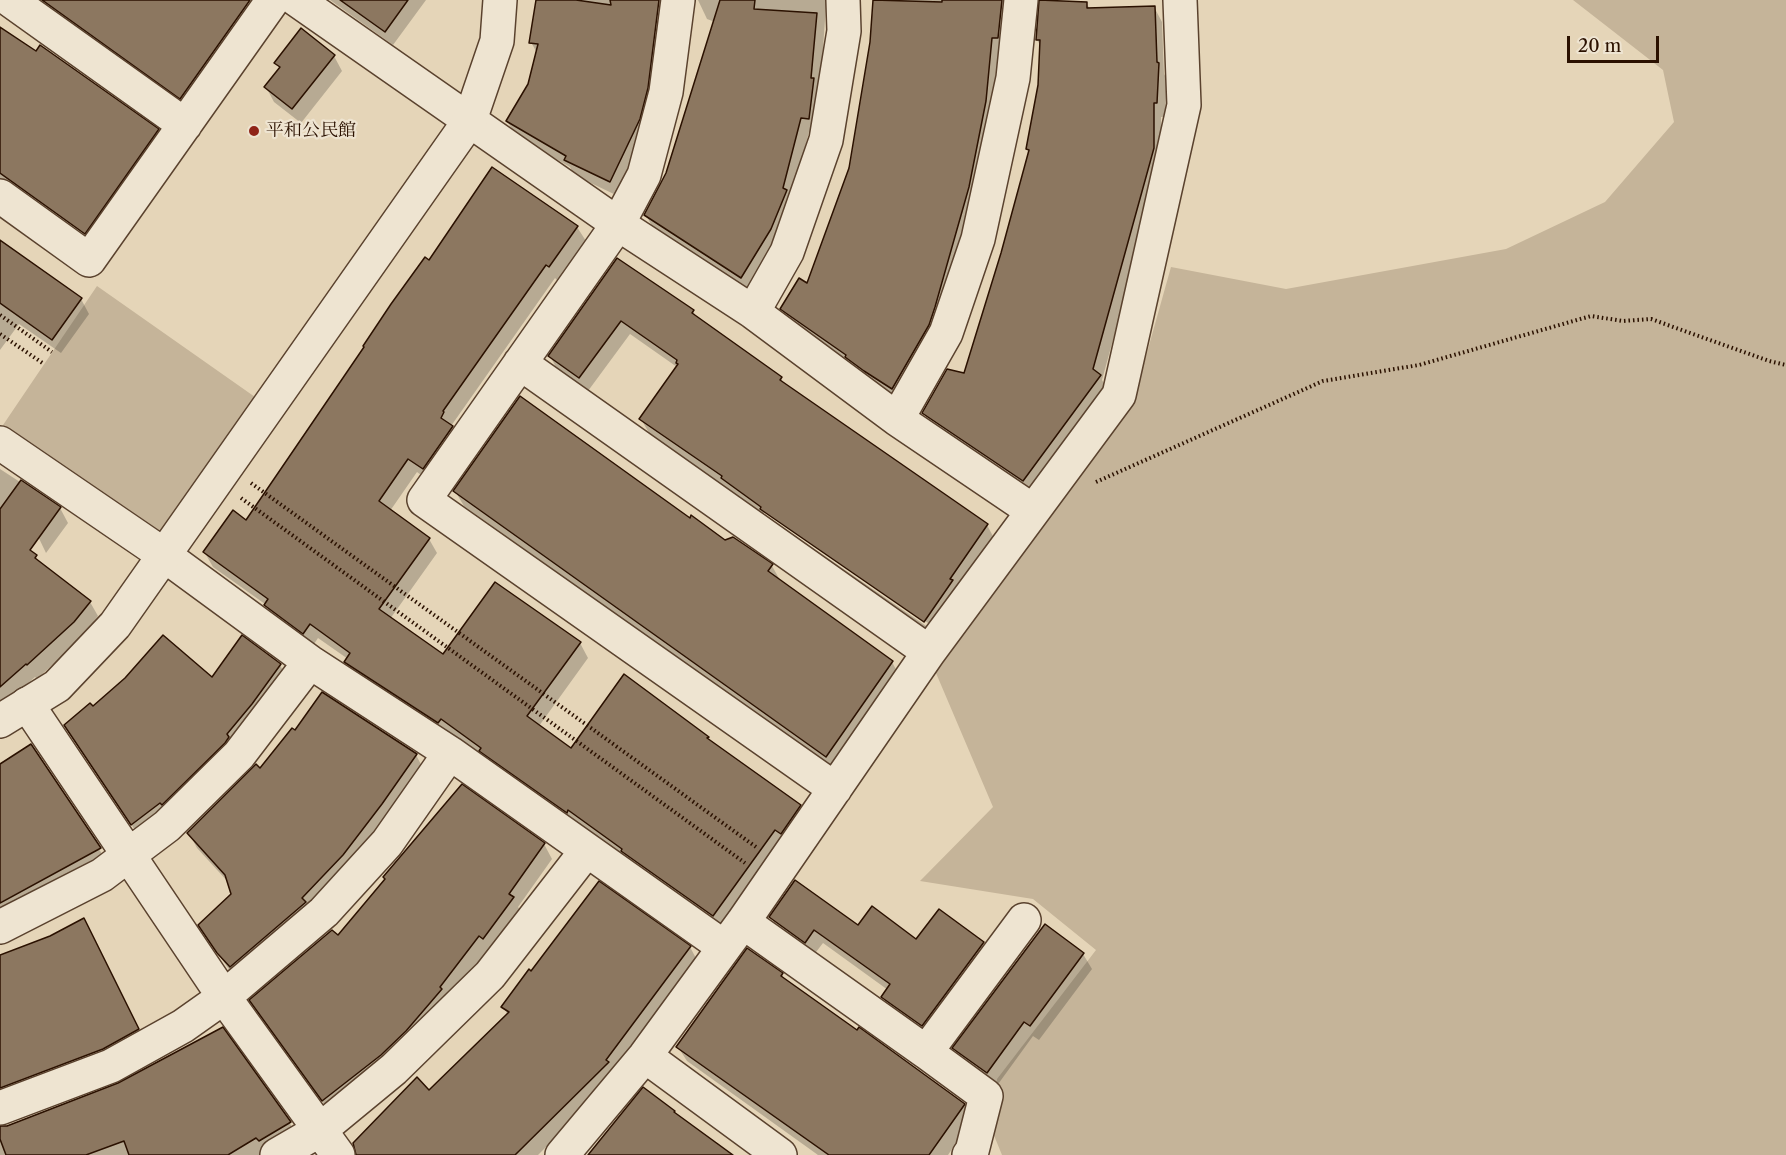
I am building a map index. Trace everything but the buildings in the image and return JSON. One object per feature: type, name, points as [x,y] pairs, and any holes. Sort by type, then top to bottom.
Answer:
[{"type":"street","points":[[10,0],[185,125]]},
{"type":"street","points":[[0,196],[89,260],[273,0]]},
{"type":"street","points":[[0,722],[57,686],[116,625],[470,120],[497,41],[500,0]]},
{"type":"street","points":[[678,0],[664,102],[644,175],[618,224],[424,500],[835,789]]},
{"type":"street","points":[[753,312],[787,252],[826,140],[844,31],[843,0]]},
{"type":"street","points":[[897,419],[946,333],[978,239],[1013,78],[1021,0]]},
{"type":"street","points":[[562,1155],[645,1056],[734,934],[928,652],[1119,395],[1184,105],[1180,0]]},
{"type":"street","points":[[316,5],[470,120],[618,224],[753,312],[897,419],[1033,511]]},
{"type":"street","points":[[520,363],[928,652]]},
{"type":"street","points":[[5,456],[164,555],[310,662],[450,753],[587,850],[734,934],[926,1052],[986,1096],[969,1155]]},
{"type":"street","points":[[0,927],[102,875],[167,826],[239,755],[310,662]]},
{"type":"street","points":[[27,704],[225,998],[328,1142]]},
{"type":"street","points":[[0,1108],[111,1066],[183,1026],[225,998],[324,912],[387,843],[450,753]]},
{"type":"street","points":[[278,1155],[328,1142],[394,1069],[490,975],[587,850]]},
{"type":"street","points":[[926,1052],[1024,920]]},
{"type":"street","points":[[645,1056],[770,1152]]},
{"type":"path","points":[[0,315],[52,352]]},
{"type":"path","points":[[1161,452],[1323,381],[1419,365],[1591,315],[1623,321],[1652,319],[1786,365]]},
{"type":"path","points":[[0,334],[44,364]]},
{"type":"path","points":[[221,473],[776,874]]},
{"type":"path","points":[[221,473],[776,874]]},
{"type":"shaded area","points":[[1573,0],[1786,0],[1786,1155],[1002,1155],[993,1133],[997,1079],[1096,950],[1033,899],[920,881],[993,807],[933,666],[1134,399],[1171,267],[1286,289],[1506,249],[1605,202],[1674,122],[1663,70]]},
{"type":"shaded area","points":[[97,286],[255,397],[157,538],[1,428]]},
{"type":"place","name":"平和公民館","points":[[254,131]]}]
